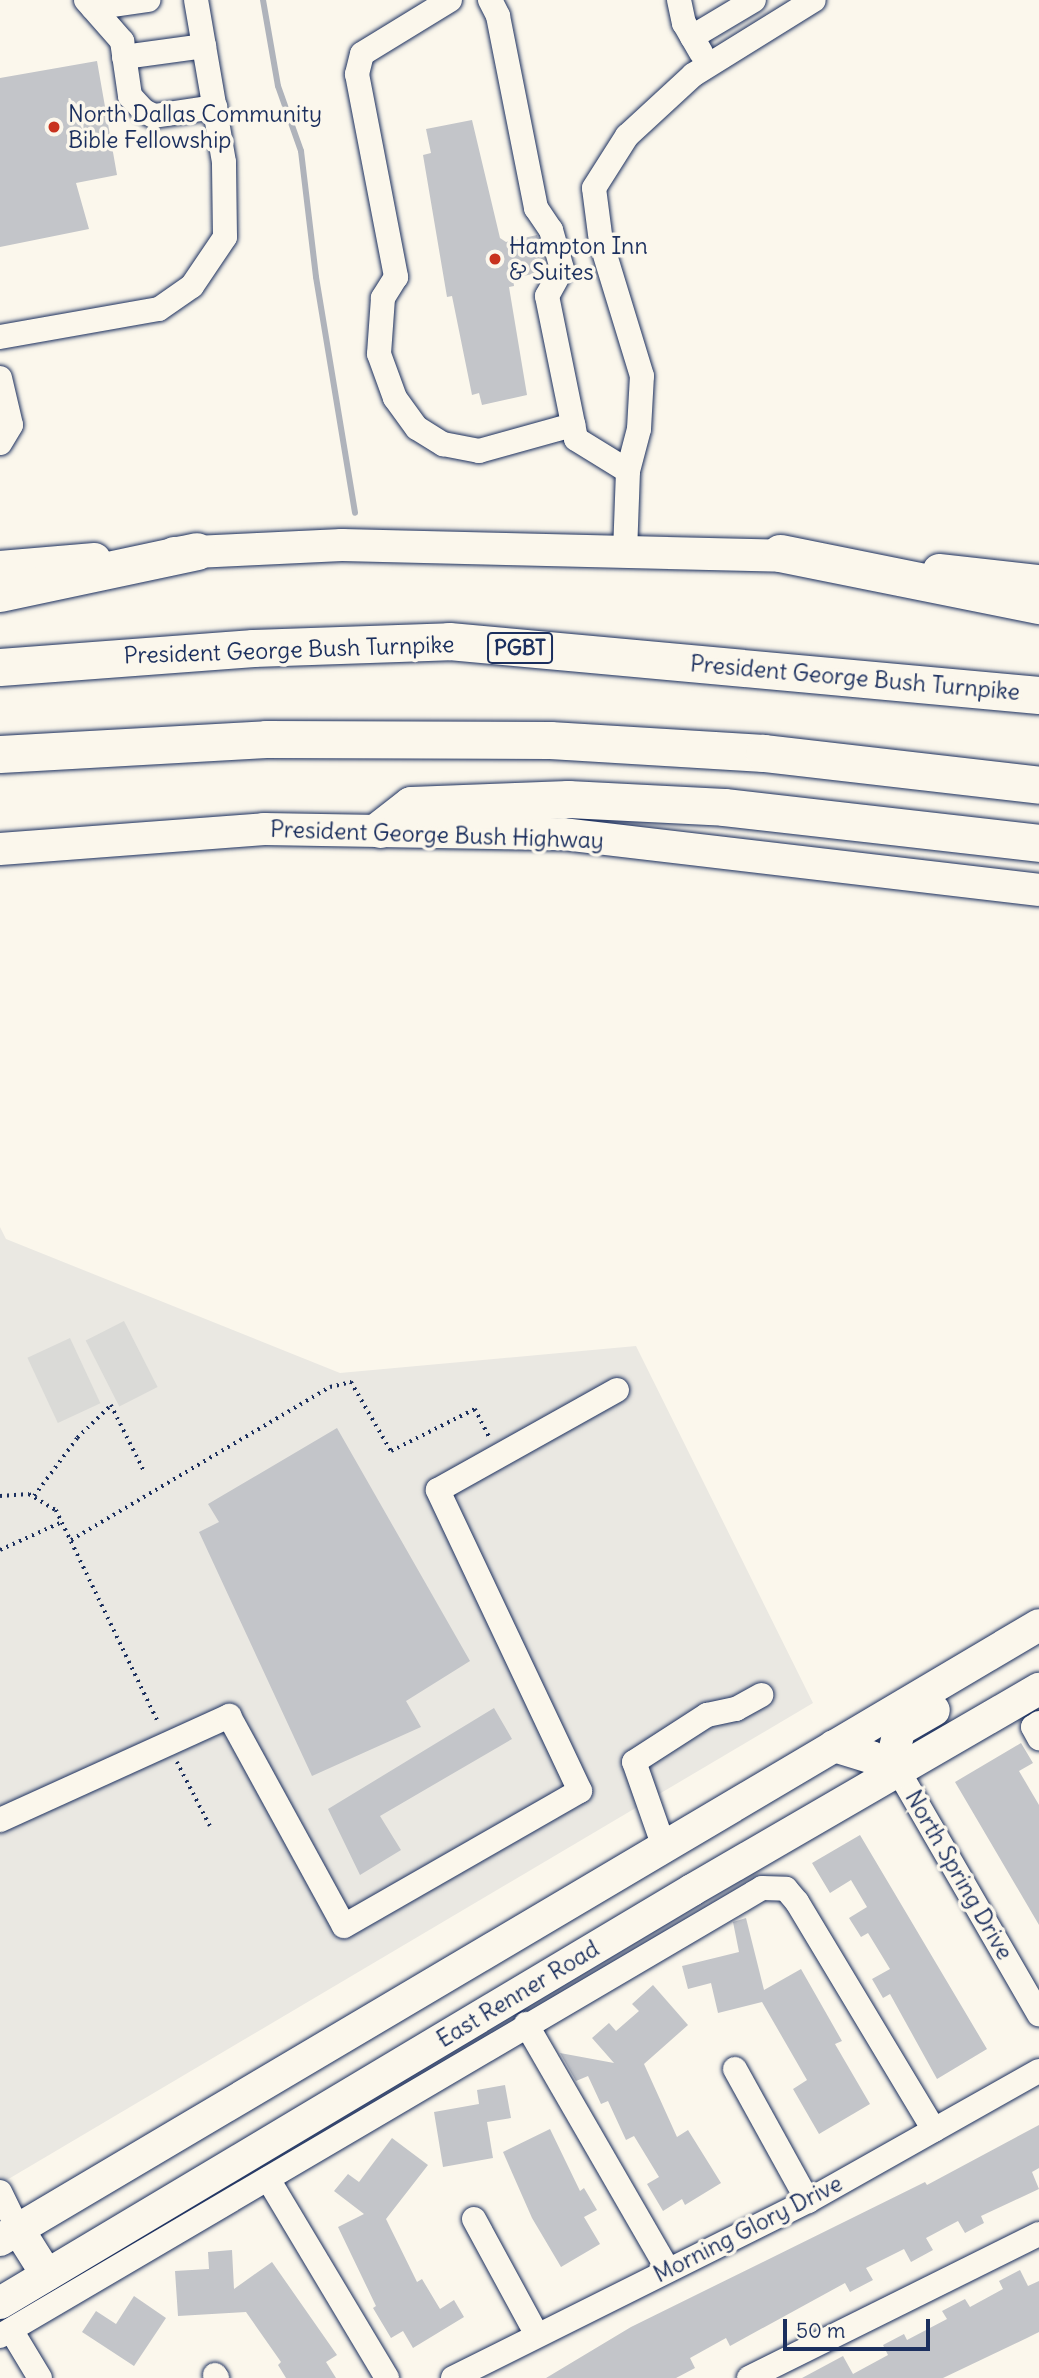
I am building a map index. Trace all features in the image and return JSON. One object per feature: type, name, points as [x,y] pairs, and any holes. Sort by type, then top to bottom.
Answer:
[{"type":"highway","points":[[0,593],[197,551]]},
{"type":"highway","points":[[780,553],[1039,605]]},
{"type":"highway","name":"President George Bush Turnpike","points":[[0,667],[253,648],[449,641],[1039,695]]},
{"type":"highway","points":[[0,754],[267,739],[538,740],[764,753],[1039,785]]},
{"type":"highway","points":[[380,829],[411,806],[568,799],[737,808],[1039,843]]},
{"type":"main road","points":[[0,567],[197,551],[355,545],[780,553],[1039,581]]},
{"type":"main road","name":"President George Bush Highway","points":[[0,849],[183,833],[380,829],[563,834],[1039,890]]},
{"type":"main road","points":[[47,2275],[9,2234],[1039,1625]]},
{"type":"main road","points":[[899,1772],[895,1748],[899,1730],[962,1693],[984,1658]]},
{"type":"main road","name":"East Renner Road","points":[[4,2323],[47,2275],[692,1890],[1039,1689]]},
{"type":"main road","points":[[834,1746],[871,1757],[899,1772]]},
{"type":"main road","points":[[664,1847],[692,1890]]},
{"type":"street","points":[[89,4],[148,0]]},
{"type":"street","points":[[0,337],[159,309],[192,286],[225,237],[224,162],[196,0]]},
{"type":"street","points":[[450,0],[362,54],[357,74],[396,277],[383,298],[379,354],[395,398],[417,428],[443,444],[479,451],[573,425]]},
{"type":"street","points":[[490,0],[498,16],[536,208],[551,230],[562,269],[547,296],[576,439],[628,471]]},
{"type":"street","points":[[679,0],[692,37],[708,65]]},
{"type":"street","points":[[692,37],[754,0]]},
{"type":"street","points":[[625,551],[628,471],[639,429],[642,376],[601,242],[594,188],[627,136],[708,65],[814,0]]},
{"type":"street","points":[[89,4],[122,41],[130,96],[144,111],[154,116],[215,107]]},
{"type":"street","points":[[124,57],[204,46]]},
{"type":"street","points":[[0,443],[11,425],[1,383]]},
{"type":"street","points":[[0,1820],[229,1716],[344,1926],[580,1791],[438,1490],[617,1390]]},
{"type":"street","points":[[664,1847],[634,1762],[707,1715],[736,1709],[761,1695]]},
{"type":"street","points":[[1039,1723],[1033,1727],[1039,1738]]},
{"type":"street","name":"North Spring Drive","points":[[899,1772],[1039,2014]]},
{"type":"street","points":[[40,2378],[4,2323],[268,2179],[526,2024],[762,1888],[786,1889],[934,2130]]},
{"type":"street","points":[[526,2024],[668,2270]]},
{"type":"street","points":[[735,2069],[808,2201]]},
{"type":"street","name":"Morning Glory Drive","points":[[453,2378],[808,2201],[1039,2071]]},
{"type":"street","points":[[268,2179],[387,2378]]},
{"type":"street","points":[[0,2192],[9,2234]]},
{"type":"street","points":[[474,2219],[537,2335]]},
{"type":"street","points":[[749,2378],[1039,2234]]},
{"type":"path","points":[[71,1539],[330,1387],[351,1382],[391,1451],[475,1409],[498,1456]]},
{"type":"path","points":[[34,1496],[77,1438],[111,1405],[145,1471]]},
{"type":"path","points":[[0,1496],[16,1492],[34,1496],[55,1510],[210,1826]]},
{"type":"path","points":[[0,1550],[62,1522]]},
{"type":"shaded area","points":[[0,1227],[6,1239],[340,1373],[636,1346],[813,1703],[0,2184]]},
{"type":"shaded area","points":[[124,1321],[158,1387],[119,1406],[86,1341]]},
{"type":"shaded area","points":[[70,1338],[100,1403],[58,1423],[27,1358]]},
{"type":"building","name":"North Dallas Community Bible Fellowship","points":[[97,61],[117,175],[76,183],[89,229],[0,247],[0,78]]},
{"type":"building","name":"Hampton Inn & Suites","points":[[472,120],[500,238],[506,242],[537,235],[546,267],[543,272],[513,278],[514,286],[509,287],[527,395],[482,405],[479,393],[472,395],[452,296],[447,297],[423,155],[431,153],[426,129]]},
{"type":"building","points":[[337,1428],[470,1661],[406,1701],[421,1727],[312,1776],[199,1532],[219,1522],[208,1504]]},
{"type":"building","points":[[494,1708],[512,1739],[380,1816],[401,1850],[360,1875],[328,1809]]},
{"type":"building","points":[[1021,1743],[1033,1763],[1019,1771],[1039,1805],[1039,1925],[955,1782]]},
{"type":"building","points":[[860,1835],[987,2049],[937,2079],[890,1994],[883,1998],[872,1979],[890,1969],[868,1933],[861,1937],[849,1918],[867,1907],[851,1880],[830,1893],[812,1863]]},
{"type":"building","points":[[746,1918],[764,1990],[801,1969],[842,2041],[835,2044],[870,2104],[819,2134],[793,2089],[807,2080],[762,2002],[718,2013],[711,1983],[688,1989],[682,1966],[739,1952],[733,1922]]},
{"type":"building","points":[[653,1985],[688,2025],[644,2064],[677,2137],[688,2130],[721,2183],[685,2205],[682,2199],[663,2211],[647,2184],[659,2177],[634,2136],[626,2140],[608,2101],[601,2104],[588,2076],[576,2081],[560,2053],[614,2063],[592,2038],[609,2023],[616,2031],[639,2011],[632,2004]]},
{"type":"building","points":[[505,2085],[511,2118],[487,2122],[493,2158],[443,2167],[434,2112],[479,2104],[477,2090]]},
{"type":"building","points":[[1039,2125],[1039,2168],[1032,2172],[1039,2189],[981,2216],[984,2223],[965,2233],[958,2221],[926,2238],[933,2250],[911,2262],[904,2249],[866,2268],[873,2280],[850,2292],[845,2283],[730,2346],[726,2338],[690,2358],[695,2368],[676,2378],[546,2378],[631,2327],[925,2182],[927,2185]]},
{"type":"building","points":[[550,2129],[580,2191],[584,2188],[597,2210],[584,2217],[600,2244],[561,2267],[532,2218],[503,2152]]},
{"type":"building","points":[[392,2138],[428,2165],[386,2219],[417,2282],[422,2279],[440,2309],[454,2300],[464,2317],[413,2348],[403,2331],[391,2338],[373,2308],[376,2306],[338,2227],[364,2214],[334,2191],[348,2174],[359,2182]]},
{"type":"building","points":[[232,2250],[234,2289],[272,2262],[337,2355],[326,2362],[336,2378],[286,2378],[278,2365],[281,2362],[246,2312],[178,2316],[175,2271],[209,2269],[208,2252]]},
{"type":"building","points":[[1020,2270],[1028,2286],[1039,2281],[1039,2332],[1027,2338],[943,2378],[802,2378],[843,2356],[853,2374],[888,2355],[883,2345],[904,2334],[907,2340],[947,2319],[942,2311],[965,2299],[970,2307],[1003,2289],[999,2281]]},
{"type":"building","points":[[134,2296],[166,2318],[134,2366],[82,2332],[96,2311],[116,2324]]},
{"type":"waterway","points":[[263,0],[278,86],[301,151],[316,277],[355,513]]},
{"type":"place","name":"North Dallas Community Bible Fellowship","points":[[54,127]]},
{"type":"place","name":"Hampton Inn & Suites","points":[[495,259]]}]
